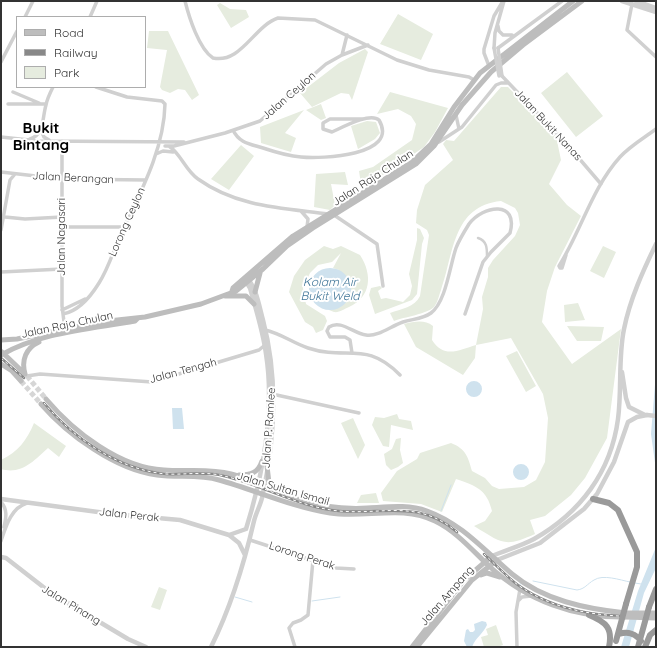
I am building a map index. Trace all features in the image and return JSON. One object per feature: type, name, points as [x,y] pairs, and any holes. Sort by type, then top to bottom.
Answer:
[{"type":"highway","points":[[593,499],[609,503],[618,510],[635,545],[638,556],[638,567],[614,647]]},
{"type":"highway","points":[[640,645],[656,589]]},
{"type":"highway","points":[[589,615],[602,621],[608,628],[611,636],[610,647]]},
{"type":"highway","points":[[645,647],[650,635],[656,630]]},
{"type":"highway","points":[[610,647],[614,639],[619,634],[626,632],[638,637],[640,645]]},
{"type":"main road","name":"Jalan Raja Chulan","points":[[1,340],[17,339],[135,321],[138,318],[194,306],[236,291],[287,241],[307,227],[397,172],[419,156],[437,136],[454,107],[474,80],[489,66],[573,1]]},
{"type":"main road","name":"Jalan Raja Chulan","points":[[247,280],[263,269],[287,246],[334,214],[408,170],[423,158],[434,146],[468,98],[491,72],[523,45],[582,1]]},
{"type":"main road","points":[[468,98],[477,84],[474,80],[482,79],[491,72]]},
{"type":"main road","points":[[255,292],[257,280],[263,269]]},
{"type":"main road","points":[[223,296],[246,296],[254,304]]},
{"type":"main road","name":"Jalan Raja Chulan","points":[[2,353],[29,342],[65,331]]},
{"type":"main road","points":[[26,376],[25,355],[34,344],[49,337]]},
{"type":"main road","points":[[2,353],[26,376]]},
{"type":"main road","points":[[1,364],[12,371],[21,381]]},
{"type":"main road","name":"Jalan Sultan Ismail","points":[[46,399],[58,412],[92,441],[134,463],[163,470],[204,470],[234,475],[261,484],[276,491],[326,506],[366,508],[397,506],[426,510],[455,526],[520,579],[552,596],[587,607],[625,615],[656,618]]},
{"type":"main road","name":"Jalan Sultan Ismail","points":[[41,404],[61,425],[86,444],[102,454],[136,469],[157,475],[212,478],[260,494],[330,513],[353,515],[402,512],[421,516],[443,526],[504,579],[533,597],[558,608],[589,615],[656,613]]},
{"type":"main road","points":[[234,475],[248,475],[256,472],[262,461]]},
{"type":"main road","points":[[267,466],[269,483],[276,491]]},
{"type":"main road","name":"Jalan Ampang","points":[[412,647],[464,580],[492,556]]},
{"type":"main road","name":"Jalan Ampang","points":[[417,647],[472,580],[497,560]]},
{"type":"main road","points":[[472,580],[486,573],[504,579]]},
{"type":"street","points":[[26,16],[33,1]]},
{"type":"street","points":[[90,16],[96,1]]},
{"type":"street","points":[[185,1],[188,13],[200,42],[209,54],[216,59],[238,52],[258,30],[268,22],[278,18],[315,20],[412,66],[469,77],[474,80]]},
{"type":"street","points":[[434,146],[446,136],[459,129],[496,85],[500,76],[495,33],[503,1]]},
{"type":"street","points":[[489,66],[484,49],[494,16],[503,1]]},
{"type":"street","points":[[496,48],[562,1]]},
{"type":"street","points":[[622,1],[634,2],[656,8]]},
{"type":"street","points":[[634,2],[656,12]]},
{"type":"street","points":[[634,2],[627,30],[656,57]]},
{"type":"street","points":[[498,25],[499,31],[503,35],[516,34]]},
{"type":"street","points":[[1,62],[16,33]]},
{"type":"street","points":[[342,55],[347,35]]},
{"type":"street","name":"Jalan Ceylon","points":[[165,146],[180,144],[233,130],[264,119],[322,67],[342,55],[368,45]]},
{"type":"street","points":[[500,76],[510,84]]},
{"type":"street","name":"Jalan Bukit Nanas","points":[[496,85],[504,82],[510,84],[565,142],[601,184]]},
{"type":"street","points":[[27,140],[36,136],[41,129],[46,104],[53,88]]},
{"type":"street","name":"Lorong Ceylon","points":[[63,312],[78,308],[101,279],[146,180],[156,154],[164,124],[166,106],[162,101],[127,98],[99,88]]},
{"type":"street","points":[[13,92],[40,103]]},
{"type":"street","points":[[8,104],[46,104]]},
{"type":"street","points":[[456,115],[459,129]]},
{"type":"street","points":[[233,130],[237,138],[243,142],[277,152],[301,157],[330,157],[362,151],[377,142],[382,133],[379,120],[374,117],[363,119],[330,119],[323,123],[322,127],[324,130],[332,132],[363,119]]},
{"type":"street","points":[[41,129],[44,137],[53,141]]},
{"type":"street","points":[[566,255],[601,184],[620,157],[656,129]]},
{"type":"street","name":"Jalan Ceylon","points":[[1,137],[53,141],[187,142]]},
{"type":"street","name":"Jalan Nagasari","points":[[62,141],[62,269],[65,331]]},
{"type":"street","points":[[158,142],[174,153],[193,176],[229,196],[250,203],[328,214]]},
{"type":"street","points":[[174,153],[180,144]]},
{"type":"street","points":[[156,154],[163,151],[174,153]]},
{"type":"street","name":"Jalan Berangan","points":[[1,172],[62,179],[146,180]]},
{"type":"street","points":[[1,230],[5,217],[10,180],[15,174]]},
{"type":"street","points":[[352,353],[350,340],[345,337],[330,337],[327,331],[329,327],[339,325],[364,335],[372,335],[433,311],[447,286],[456,246],[464,231],[472,221],[489,209],[498,208],[509,215],[511,222],[510,233],[483,262],[465,314]]},
{"type":"street","points":[[300,210],[308,219],[307,227]]},
{"type":"street","points":[[334,214],[377,244],[383,286]]},
{"type":"street","points":[[5,217],[25,219],[62,217]]},
{"type":"street","points":[[62,227],[125,227]]},
{"type":"street","points":[[478,238],[483,240],[486,244],[487,256]]},
{"type":"street","name":"Jalan Ampang","points":[[492,556],[536,538],[578,506],[588,495],[605,464],[616,434],[624,330],[630,303],[654,252],[656,244]]},
{"type":"street","points":[[1,272],[62,269]]},
{"type":"street","name":"Jalan P. Ramlee","points":[[247,280],[255,292],[271,359],[267,466],[261,484]]},
{"type":"street","name":"Jalan P. Ramlee","points":[[247,280],[263,330],[270,393]]},
{"type":"street","points":[[263,330],[317,351],[363,353],[379,358],[390,365],[400,375]]},
{"type":"street","name":"Jalan Tengah","points":[[26,376],[40,374],[152,382],[259,350],[265,345]]},
{"type":"street","name":"Jalan Ampang","points":[[621,364],[629,408],[647,415]]},
{"type":"street","points":[[270,393],[359,413]]},
{"type":"street","name":"Jalan P. Ramlee","points":[[211,647],[225,619],[250,540],[260,494],[262,461],[270,411]]},
{"type":"street","points":[[647,415],[656,416]]},
{"type":"street","name":"Jalan Ampang","points":[[497,560],[540,543],[579,514],[593,499],[614,462],[628,422],[637,417],[647,415]]},
{"type":"street","name":"Jalan P. Ramlee","points":[[229,535],[246,529],[260,494]]},
{"type":"street","name":"Jalan Perak","points":[[1,499],[113,514],[180,520],[229,535]]},
{"type":"street","points":[[1,502],[4,506],[6,515],[1,536]]},
{"type":"street","points":[[1,541],[5,528],[14,511],[29,502]]},
{"type":"street","points":[[229,535],[239,543],[245,555]]},
{"type":"street","name":"Lorong Perak","points":[[250,540],[336,568],[354,569]]},
{"type":"street","name":"Jalan Pinang","points":[[1,557],[6,558],[51,594],[146,647]]},
{"type":"street","points":[[295,647],[291,636],[290,625],[308,615],[313,560]]},
{"type":"street","points":[[518,647],[516,612],[520,589]]},
{"type":"street","points":[[518,601],[525,596],[533,597]]},
{"type":"green space","points":[[220,3],[230,9],[246,10],[249,17],[231,28],[217,5]]},
{"type":"green space","points":[[398,14],[433,34],[421,60],[380,44]]},
{"type":"green space","points":[[149,31],[168,31],[199,95],[192,100],[185,90],[178,89],[170,93],[162,90],[160,87],[167,50],[147,48]]},
{"type":"green space","points":[[365,49],[368,52],[352,100],[349,94],[341,93],[312,107],[300,93],[339,63]]},
{"type":"green space","points":[[567,72],[603,116],[576,137],[541,93]]},
{"type":"green space","points":[[501,87],[508,87],[556,136],[561,160],[549,184],[567,205],[581,216],[555,267],[547,291],[542,322],[572,364],[621,329],[607,438],[585,478],[571,495],[545,516],[530,520],[535,534],[516,541],[503,542],[497,540],[474,526],[485,521],[492,511],[490,504],[484,493],[480,490],[456,479],[442,512],[421,504],[383,501],[381,493],[397,471],[417,459],[420,453],[451,443],[456,445],[466,454],[472,471],[485,478],[492,486],[499,489],[524,487],[536,480],[545,462],[548,418],[543,394],[511,338],[476,345],[483,309],[482,297],[488,277],[488,268],[493,260],[515,236],[520,225],[518,213],[515,208],[501,201],[485,205],[473,212],[464,222],[453,247],[441,290],[434,307],[421,313],[394,321],[390,313],[415,303],[420,296],[429,235],[427,230],[416,223],[417,210],[425,185],[453,160],[443,144],[446,140],[454,141]]},
{"type":"green space","points":[[390,92],[448,108],[435,132],[424,147],[365,187],[361,184],[359,171],[373,167],[412,140],[416,124],[411,116],[398,109],[377,114]]},
{"type":"green space","points":[[321,104],[326,118],[321,120],[306,110]]},
{"type":"green space","points":[[304,110],[285,133],[296,138],[291,152],[261,143],[260,127]]},
{"type":"green space","points":[[367,121],[376,122],[380,133],[375,139],[358,149],[351,126]]},
{"type":"green space","points":[[241,145],[254,156],[229,190],[211,179]]},
{"type":"green space","points":[[345,172],[348,185],[331,184],[335,205],[330,210],[314,207],[316,174]]},
{"type":"green space","points":[[417,228],[420,229],[424,238],[422,244],[417,294],[412,300],[375,314],[369,295],[371,288],[380,286],[382,288],[378,291],[381,299],[386,298],[403,302],[410,295],[412,286],[409,274],[417,240]]},
{"type":"green space","points":[[324,246],[333,249],[341,246],[360,255],[367,270],[368,285],[362,297],[356,303],[342,311],[334,312],[329,310],[334,309],[339,270],[333,268],[341,253],[332,262],[318,265],[310,273],[303,288],[306,304],[325,316],[327,321],[323,330],[316,333],[313,327],[305,322],[289,292],[294,276],[305,260]]},
{"type":"green space","points":[[603,246],[616,252],[604,278],[590,271]]},
{"type":"green space","points":[[578,303],[585,320],[565,322],[564,305]]},
{"type":"green space","points":[[426,322],[433,326],[432,340],[442,350],[452,352],[476,345],[475,358],[463,375],[416,347],[404,324]]},
{"type":"green space","points":[[567,326],[604,327],[601,341],[577,341]]},
{"type":"green space","points":[[517,351],[536,386],[526,392],[506,356]]},
{"type":"green space","points":[[397,414],[399,419],[411,421],[413,430],[391,425],[389,447],[383,446],[372,425],[375,417],[384,418]]},
{"type":"green space","points":[[353,418],[365,445],[358,459],[341,423]]},
{"type":"green space","points":[[34,423],[66,446],[59,457],[48,448],[27,466],[15,470],[1,469],[1,460],[21,445]]},
{"type":"green space","points":[[401,438],[400,450],[403,463],[391,470],[386,465],[384,454],[392,449],[396,439]]},
{"type":"green space","points":[[376,493],[379,503],[357,503],[361,495]]},
{"type":"green space","points":[[159,587],[167,590],[160,610],[151,607]]},
{"type":"green space","points":[[496,625],[503,645],[497,647],[484,647],[481,637],[488,635],[486,629]]},
{"type":"water","name":"Kolam Air Bukit Weld","points":[[326,268],[334,268],[345,274],[351,285],[351,293],[345,304],[334,310],[326,310],[315,304],[309,293],[309,285],[315,274]]},
{"type":"water","points":[[656,372],[656,470],[651,434]]},
{"type":"water","points":[[474,381],[481,386],[482,389],[477,396],[474,397],[467,392],[466,389],[471,382]]},
{"type":"water","points":[[172,408],[182,408],[184,429],[173,429]]},
{"type":"water","points":[[521,464],[528,469],[529,472],[524,479],[521,480],[514,475],[513,472],[518,465]]},
{"type":"water","points":[[656,547],[656,568],[644,593],[629,647],[621,647],[638,591]]},
{"type":"water","points":[[482,621],[486,622],[487,625],[472,647],[467,647],[464,641],[466,630],[468,629],[470,632],[473,632],[475,630],[474,624]]},
{"type":"waterway","points":[[441,511],[451,485]]},
{"type":"waterway","points":[[533,581],[577,590],[598,578],[612,578],[630,582]]},
{"type":"waterway","points":[[635,583],[641,584]]},
{"type":"waterway","points":[[235,597],[252,602]]},
{"type":"waterway","points":[[312,601],[340,597]]},
{"type":"tunnel","points":[[27,376],[46,399]]},
{"type":"tunnel","points":[[21,381],[41,404]]},
{"type":"railway","points":[[1,358],[24,378]]},
{"type":"railway","points":[[44,403],[83,440],[114,459],[131,466],[166,474],[202,473],[224,476],[295,501],[324,509],[355,512],[414,512],[428,515],[443,522],[457,532]]},
{"type":"railway","points":[[484,554],[518,585],[534,595],[550,602],[567,608],[602,615],[656,617]]},
{"type":"district","name":"Bukit Bintang","points":[[41,136]]}]
